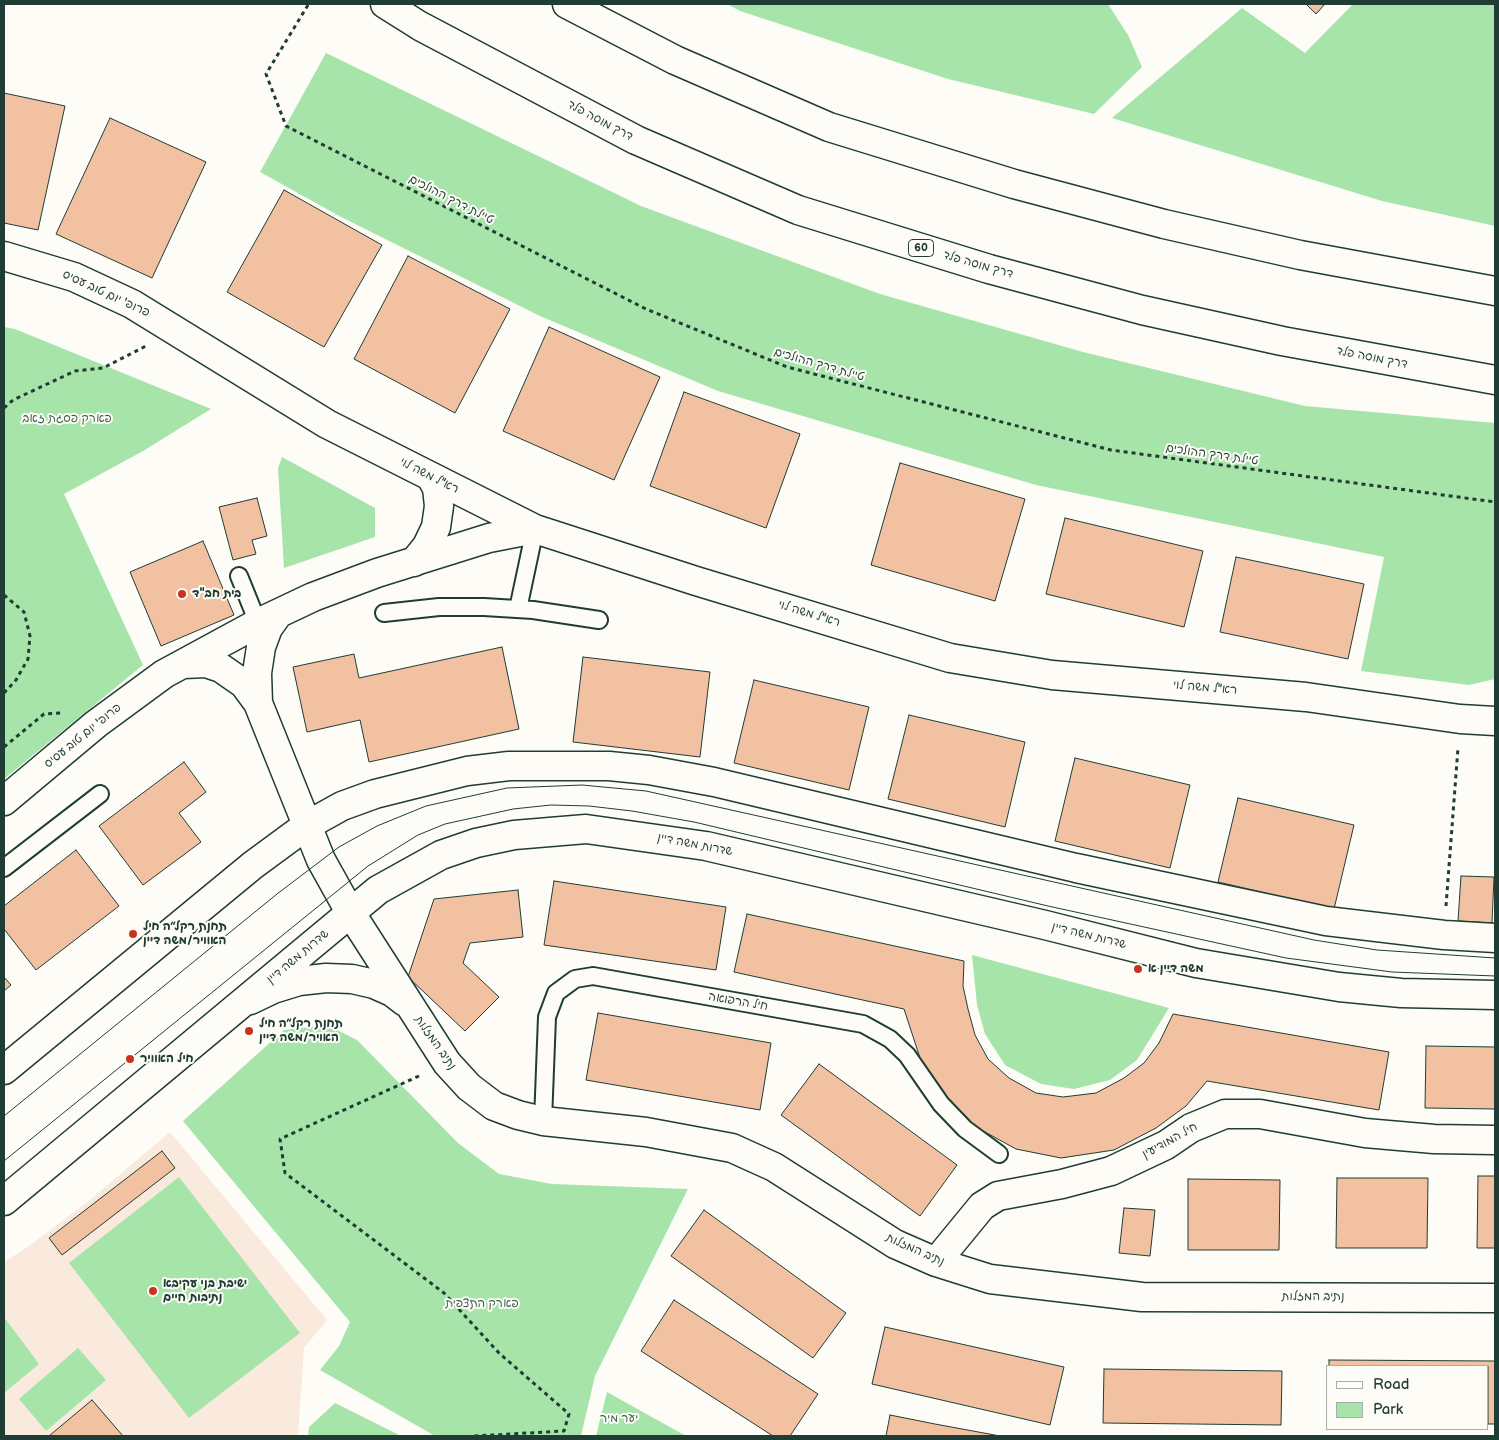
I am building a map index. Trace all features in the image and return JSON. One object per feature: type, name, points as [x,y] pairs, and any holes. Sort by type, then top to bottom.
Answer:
[{"type":"main road","name":"דרך מוסה פלד","points":[[385,4],[420,26],[636,140],[798,210],[989,269],[1142,310],[1282,341],[1495,380]]},
{"type":"main road","points":[[566,4],[674,60],[829,127],[1014,184],[1164,224],[1300,255],[1495,291]]},
{"type":"main road","name":"פרופ' יום טוב עסיס","points":[[4,256],[74,277],[132,304],[177,330]]},
{"type":"main road","name":"רא\"ל משה לוי","points":[[177,330],[243,374],[327,424],[535,529],[950,658],[1052,675],[1306,696],[1460,720],[1495,721]]},
{"type":"main road","points":[[414,562],[427,546],[436,528],[439,506],[437,488],[431,477]]},
{"type":"main road","name":"פרופ' יום טוב עסיס","points":[[4,801],[96,724],[174,669],[268,619],[313,597],[414,562],[489,538],[535,529]]},
{"type":"main road","name":"נתיב המזלות","points":[[258,703],[257,674],[261,647],[268,628],[268,619]]},
{"type":"main road","name":"נתיב המזלות","points":[[174,669],[206,663],[221,668],[244,684],[258,703],[306,826],[321,860],[350,912],[447,1063],[469,1087],[494,1106],[518,1115],[543,1121],[654,1134],[732,1148],[774,1167],[896,1244],[936,1262],[990,1279],[1142,1296],[1495,1298]]},
{"type":"main road","points":[[4,1070],[259,860],[306,826],[342,806],[375,794],[467,772],[509,766],[609,766],[648,770],[714,782],[1076,868],[1254,907],[1326,921],[1444,935],[1495,938]]},
{"type":"main road","name":"שדרות משה דיין","points":[[4,1200],[378,890],[441,855],[476,843],[514,835],[586,829],[706,846],[1045,924],[1204,964],[1339,987],[1402,993],[1495,995]]},
{"type":"main road","name":"נתיב המזלות","points":[[244,1002],[281,987],[326,978],[352,979],[374,984],[392,992],[408,1004]]},
{"type":"main road","name":"חיל המודיעין","points":[[936,1262],[982,1206],[998,1196],[1062,1184],[1111,1172],[1166,1145],[1191,1128],[1225,1114],[1260,1114],[1365,1133],[1434,1139],[1495,1140]]},
{"type":"lane","points":[[518,610],[535,529]]},
{"type":"lane","points":[[239,576],[268,619]]},
{"type":"lane","points":[[384,613],[439,607],[518,610],[599,620]]},
{"type":"lane","points":[[4,868],[100,794]]},
{"type":"lane","name":"חיל הרפואה","points":[[543,1121],[550,1009],[556,993],[575,979],[593,976],[863,1024],[890,1039],[907,1055],[941,1104],[966,1129],[1000,1154]]},
{"type":"path","name":"טיילת דרך ההולכים","points":[[308,5],[266,74],[286,126],[646,309],[786,367],[1111,450],[1495,502]]},
{"type":"path","points":[[4,408],[14,400],[75,370],[103,368],[177,330]]},
{"type":"path","points":[[4,595],[24,612],[30,636],[28,660],[16,680],[4,693]]},
{"type":"path","points":[[1444,935],[1460,720]]},
{"type":"path","points":[[447,1063],[280,1139],[285,1172],[444,1293],[499,1353],[569,1414],[564,1431],[474,1436]]},
{"type":"shaded area","name":"ישיבת בני עקיבא נתיבות חיים","points":[[170,1132],[327,1320],[304,1348],[298,1436],[4,1436],[4,1262],[29,1246],[90,1200]]},
{"type":"green space","points":[[727,4],[1108,4],[1128,35],[1142,67],[1094,114],[948,79],[740,11]]},
{"type":"green space","points":[[1353,4],[1495,4],[1495,226],[1382,201],[1112,118],[1242,8],[1305,53]]},
{"type":"green space","points":[[326,53],[641,206],[880,294],[1083,352],[1305,406],[1495,423],[1495,679],[1469,685],[1361,671],[1384,557],[1036,485],[718,391],[540,316],[341,217],[260,172]]},
{"type":"green space","name":"פארק פסגת זאב","points":[[4,327],[15,329],[211,409],[143,451],[64,494],[143,665],[4,779]]},
{"type":"green space","points":[[282,457],[375,508],[375,537],[284,568],[278,468]]},
{"type":"green space","points":[[972,955],[1169,1008],[1137,1060],[1110,1080],[1074,1089],[1041,1084],[1005,1065],[985,1034],[977,1005]]},
{"type":"green space","name":"פארק התצפית","points":[[327,1025],[357,1040],[458,1143],[499,1174],[552,1184],[688,1189],[595,1376],[581,1436],[435,1436],[320,1370],[339,1346],[350,1322],[183,1121],[284,1030]]},
{"type":"green space","points":[[179,1177],[300,1333],[189,1418],[69,1263]]},
{"type":"green space","points":[[4,1317],[39,1364],[4,1393]]},
{"type":"green space","points":[[78,1348],[106,1380],[46,1431],[19,1399]]},
{"type":"green space","name":"יער מיר","points":[[607,1392],[686,1436],[596,1436]]},
{"type":"green space","points":[[335,1403],[401,1436],[308,1436],[309,1427]]},
{"type":"building","points":[[1306,4],[1325,4],[1316,14]]},
{"type":"building","points":[[4,93],[65,106],[38,230],[4,223]]},
{"type":"building","points":[[110,118],[206,162],[152,278],[56,234]]},
{"type":"building","points":[[284,190],[382,245],[324,347],[227,292]]},
{"type":"building","points":[[408,256],[510,309],[455,413],[354,359]]},
{"type":"building","points":[[549,327],[660,377],[614,480],[503,431]]},
{"type":"building","points":[[684,392],[800,434],[766,528],[650,486]]},
{"type":"building","points":[[900,463],[1025,499],[995,601],[871,565]]},
{"type":"building","points":[[257,498],[267,536],[252,540],[256,554],[233,560],[219,507]]},
{"type":"building","points":[[1065,518],[1203,551],[1184,627],[1046,594]]},
{"type":"building","name":"בית חב\"ד","points":[[203,541],[234,615],[161,646],[130,572]]},
{"type":"building","points":[[1236,557],[1364,584],[1348,659],[1220,632]]},
{"type":"building","points":[[502,647],[519,729],[369,762],[360,720],[307,732],[293,667],[354,654],[359,678]]},
{"type":"building","points":[[583,657],[710,672],[700,757],[573,742]]},
{"type":"building","points":[[754,680],[869,707],[849,790],[734,763]]},
{"type":"building","points":[[909,715],[1025,742],[1005,827],[888,799]]},
{"type":"building","points":[[1075,758],[1190,785],[1170,868],[1055,841]]},
{"type":"building","points":[[184,762],[206,792],[179,813],[201,842],[143,885],[99,826]]},
{"type":"building","points":[[1238,798],[1354,825],[1334,909],[1218,882]]},
{"type":"building","points":[[76,850],[119,906],[36,970],[4,929],[4,906]]},
{"type":"building","points":[[1461,876],[1494,877],[1492,923],[1458,921]]},
{"type":"building","points":[[554,881],[726,907],[716,970],[544,945]]},
{"type":"building","points":[[518,890],[523,937],[470,943],[463,963],[499,997],[465,1031],[408,977],[434,899]]},
{"type":"building","points":[[747,914],[964,961],[963,986],[968,1009],[975,1035],[988,1059],[1009,1078],[1036,1093],[1063,1097],[1096,1093],[1124,1078],[1144,1063],[1159,1043],[1173,1014],[1389,1052],[1379,1110],[1207,1081],[1186,1106],[1156,1128],[1114,1150],[1061,1158],[1016,1149],[974,1126],[941,1096],[920,1058],[904,1009],[734,972]]},
{"type":"building","points":[[4,977],[11,985],[4,991]]},
{"type":"building","points":[[598,1013],[771,1043],[760,1110],[586,1080]]},
{"type":"building","points":[[1426,1046],[1495,1047],[1495,1109],[1425,1108]]},
{"type":"building","points":[[819,1064],[957,1165],[920,1216],[781,1115]]},
{"type":"building","points":[[162,1151],[175,1168],[62,1255],[49,1238]]},
{"type":"building","points":[[1478,1176],[1495,1176],[1495,1248],[1477,1248]]},
{"type":"building","points":[[1337,1178],[1428,1178],[1427,1248],[1336,1248]]},
{"type":"building","points":[[1188,1179],[1280,1180],[1279,1250],[1188,1250]]},
{"type":"building","points":[[1124,1208],[1155,1210],[1150,1256],[1119,1253]]},
{"type":"building","points":[[704,1210],[846,1313],[813,1358],[671,1256]]},
{"type":"building","points":[[674,1300],[818,1394],[790,1436],[773,1436],[641,1351]]},
{"type":"building","points":[[885,1327],[1064,1367],[1050,1425],[872,1384]]},
{"type":"building","points":[[1329,1360],[1495,1361],[1495,1424],[1489,1424],[1489,1365],[1329,1365]]},
{"type":"building","points":[[1104,1369],[1282,1371],[1281,1425],[1103,1423]]},
{"type":"building","points":[[92,1400],[123,1436],[49,1436]]},
{"type":"building","points":[[890,1415],[935,1424],[1000,1436],[886,1436]]},
{"type":"tram line","points":[[4,1116],[277,894],[339,847],[377,826],[426,806],[507,788],[582,785],[646,791],[1314,940],[1377,950],[1495,958]]},
{"type":"tram line","points":[[4,1161],[368,866],[418,835],[445,824],[513,809],[551,805],[589,806],[632,811],[694,822],[1048,906],[1286,958],[1392,972],[1495,976]]},
{"type":"place","name":"בית חב\"ד","points":[[182,594]]},
{"type":"place","name":"תחנת רקל״ה חיל האוויר/משה דיין","points":[[133,934]]},
{"type":"place","name":"משה דיין א","points":[[1138,969]]},
{"type":"place","name":"תחנת רקל״ה חיל האויר/משה דיין","points":[[249,1031]]},
{"type":"place","name":"חיל האוויר","points":[[130,1059]]},
{"type":"place","name":"ישיבת בני עקיבא נתיבות חיים","points":[[153,1291]]}]
